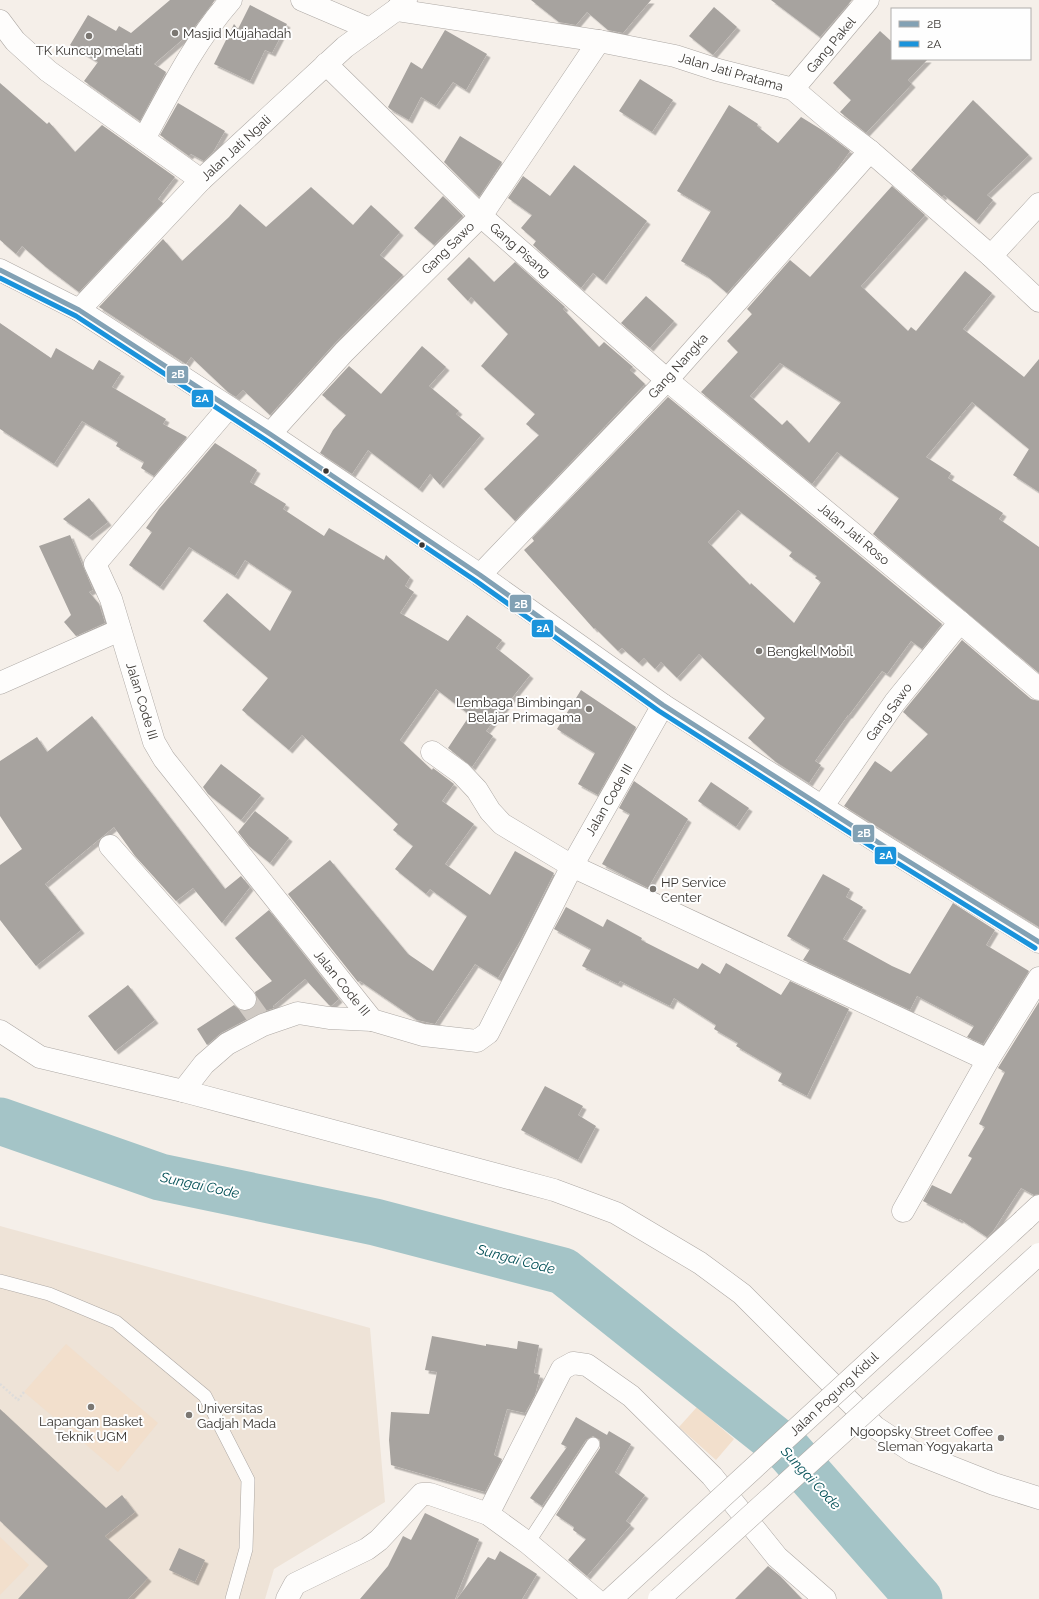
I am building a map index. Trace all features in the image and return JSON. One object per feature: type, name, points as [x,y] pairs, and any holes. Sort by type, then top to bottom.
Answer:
[{"type":"street","points":[[144,139],[188,57],[231,0]]},
{"type":"street","points":[[302,0],[370,29]]},
{"type":"street","name":"Gang Pakel","points":[[793,89],[868,0]]},
{"type":"street","name":"Jalan Jati Ngali","points":[[79,310],[201,180],[345,47],[401,5]]},
{"type":"street","name":"Jalan Jati Pratama","points":[[401,5],[675,56],[718,70],[793,89],[870,151],[991,256],[1039,301]]},
{"type":"street","points":[[0,21],[15,42],[48,71],[201,180]]},
{"type":"street","name":"Gang Sawo","points":[[270,434],[344,352],[480,216],[599,41]]},
{"type":"street","name":"Gang Pisang","points":[[326,64],[480,216],[667,380]]},
{"type":"street","name":"Gang Nangka","points":[[480,575],[667,380],[870,151]]},
{"type":"street","points":[[991,256],[1039,204]]},
{"type":"street","points":[[0,270],[79,310],[270,434],[480,575],[663,704],[822,807],[1039,942]]},
{"type":"street","name":"Jalan Jati Roso","points":[[667,380],[1039,689]]},
{"type":"street","name":"Jalan Code III","points":[[228,408],[95,564],[111,599],[154,742],[164,759],[372,1020],[423,1035],[477,1041],[488,1033],[572,866],[663,704]]},
{"type":"street","name":"Gang Sawo","points":[[822,807],[895,702],[960,622]]},
{"type":"street","points":[[0,683],[120,630]]},
{"type":"street","points":[[432,752],[461,773],[477,790],[490,811],[502,824],[572,866],[988,1060]]},
{"type":"street","points":[[110,846],[245,999]]},
{"type":"street","points":[[904,1211],[988,1060],[1039,978]]},
{"type":"street","points":[[183,1091],[204,1064],[227,1044],[261,1021],[298,1013],[330,1018],[372,1020]]},
{"type":"street","points":[[0,1031],[40,1058],[183,1091],[554,1190],[616,1213],[700,1263],[742,1294],[875,1427],[913,1452],[994,1484],[1039,1498]]},
{"type":"street","name":"Jalan Pogung Kidul","points":[[611,1599],[1032,1213]]},
{"type":"street","points":[[659,1599],[1039,1254]]},
{"type":"street","points":[[488,1514],[562,1368],[572,1363],[587,1366],[630,1396],[647,1411],[712,1476],[777,1557],[825,1599]]},
{"type":"street","points":[[287,1599],[295,1584],[367,1549],[379,1540],[422,1494],[430,1494],[488,1514],[528,1543],[595,1599]]},
{"type":"lane","points":[[0,1281],[49,1294],[116,1322],[205,1396],[248,1480],[246,1549],[232,1599]]},
{"type":"lane","points":[[528,1543],[593,1444]]},
{"type":"path","points":[[0,1384],[18,1400],[24,1392]]},
{"type":"shaded area","name":"Universitas Gadjah Mada","points":[[0,1226],[370,1328],[385,1502],[274,1569],[265,1599],[0,1599]]},
{"type":"shaded area","name":"Lapangan Basket Teknik UGM","points":[[66,1344],[158,1423],[118,1472],[24,1392]]},
{"type":"shaded area","points":[[697,1407],[734,1439],[716,1460],[679,1427]]},
{"type":"shaded area","points":[[0,1537],[29,1565],[0,1595]]},
{"type":"building","points":[[170,0],[215,0],[190,33],[154,64],[166,72],[140,121],[84,81],[98,62],[70,45],[88,15],[116,31],[119,26],[131,33]]},
{"type":"building","points":[[531,0],[651,0],[623,33],[608,30],[587,12],[576,25],[559,22]]},
{"type":"building","points":[[771,0],[852,0],[820,37]]},
{"type":"building","points":[[250,5],[287,24],[272,53],[265,50],[250,81],[214,64],[234,24],[238,29]]},
{"type":"building","points":[[714,7],[737,27],[713,55],[689,36]]},
{"type":"building","points":[[445,30],[487,54],[466,90],[453,82],[436,106],[421,97],[409,120],[388,107],[411,62],[422,69]]},
{"type":"building","points":[[880,31],[891,41],[891,60],[927,60],[908,80],[912,84],[866,133],[840,112],[851,100],[833,83]]},
{"type":"building","points":[[640,79],[673,100],[652,132],[619,111]]},
{"type":"building","points":[[0,83],[47,124],[49,122],[75,152],[102,125],[175,177],[158,199],[163,203],[79,292],[46,267],[22,246],[16,254],[0,240]]},
{"type":"building","points":[[973,100],[1029,155],[987,195],[993,200],[976,221],[944,195],[942,197],[911,170]]},
{"type":"building","points":[[178,103],[225,131],[213,152],[204,161],[191,154],[189,156],[160,135]]},
{"type":"building","points":[[729,105],[758,124],[757,126],[778,143],[801,117],[822,130],[850,151],[835,172],[727,293],[707,276],[681,261],[711,211],[677,191]]},
{"type":"building","points":[[460,136],[502,162],[479,197],[444,162]]},
{"type":"building","points":[[574,165],[647,221],[603,281],[593,273],[581,288],[533,245],[536,241],[521,228],[532,215],[508,198],[523,176],[550,196]]},
{"type":"building","points":[[892,186],[925,215],[861,286],[908,331],[911,327],[916,331],[965,271],[992,293],[963,329],[1024,377],[1039,359],[1039,492],[1013,475],[1029,449],[972,402],[926,457],[951,473],[948,478],[1003,513],[999,519],[1039,547],[1039,673],[873,534],[899,498],[837,452],[812,484],[701,392],[738,352],[727,341],[752,314],[747,309],[790,260],[810,277]],"holes":[[[780,363],[841,402],[809,443],[787,420],[782,425],[750,396]]]},
{"type":"building","points":[[311,187],[353,225],[371,205],[400,232],[380,255],[403,275],[335,343],[270,415],[243,390],[236,397],[228,392],[191,357],[186,364],[99,307],[163,239],[182,261],[229,217],[240,204],[266,227]]},
{"type":"building","points":[[443,196],[463,216],[434,245],[414,228]]},
{"type":"building","points":[[469,257],[494,282],[515,262],[565,307],[563,309],[599,347],[604,342],[633,367],[630,370],[645,384],[515,521],[484,489],[539,435],[526,424],[535,414],[481,366],[508,334],[471,297],[468,301],[447,279]]},
{"type":"building","points":[[646,296],[674,321],[650,348],[621,323]]},
{"type":"building","points":[[0,323],[51,358],[56,348],[93,370],[99,360],[121,373],[112,387],[166,419],[163,424],[187,437],[154,476],[141,468],[144,462],[116,446],[118,442],[82,421],[54,464],[0,429]]},
{"type":"building","points":[[422,346],[446,367],[429,386],[459,411],[456,414],[481,435],[440,485],[430,474],[419,489],[368,450],[352,474],[320,453],[333,430],[346,415],[322,395],[349,366],[381,394]]},
{"type":"building","points":[[668,397],[942,624],[922,649],[911,641],[887,674],[882,671],[815,761],[821,765],[809,783],[776,762],[748,738],[765,718],[699,654],[677,678],[661,662],[655,669],[644,658],[639,663],[622,648],[618,651],[595,628],[594,629],[524,550],[534,541],[532,538]],"holes":[[[738,510],[792,552],[789,556],[817,576],[815,578],[821,582],[794,623],[751,583],[750,585],[708,542]]]},
{"type":"building","points":[[215,443],[257,470],[250,482],[286,504],[283,509],[324,536],[329,528],[384,560],[386,555],[410,577],[405,586],[414,592],[400,613],[448,641],[467,615],[502,640],[496,648],[530,675],[486,731],[493,736],[472,767],[448,748],[470,715],[436,689],[400,740],[432,770],[433,768],[454,784],[442,801],[474,824],[445,864],[490,895],[515,851],[554,873],[520,941],[498,978],[475,964],[435,1024],[417,1020],[360,981],[358,982],[288,894],[330,860],[408,954],[433,971],[467,916],[430,889],[426,894],[395,869],[413,846],[393,830],[398,824],[302,735],[289,750],[242,710],[268,678],[203,621],[227,593],[270,631],[292,591],[245,560],[235,576],[189,547],[160,587],[129,565],[152,532],[146,528],[159,509]]},
{"type":"building","points":[[89,498],[108,522],[89,537],[63,519]]},
{"type":"building","points":[[70,535],[93,590],[89,592],[99,604],[105,623],[76,636],[64,622],[71,615],[39,546]]},
{"type":"building","points":[[962,640],[1031,699],[1039,701],[1039,927],[844,806],[875,761],[891,772],[928,734],[903,712]]},
{"type":"building","name":"Lembaga Bimbingan Belajar Primagama","points":[[581,690],[636,727],[598,795],[578,784],[595,753],[557,729]]},
{"type":"building","points":[[92,716],[225,889],[241,876],[250,887],[222,923],[193,888],[176,901],[135,856],[114,827],[45,884],[81,930],[36,966],[0,920],[0,865],[22,849],[0,816],[0,761],[37,737],[47,752]]},
{"type":"building","points":[[221,764],[261,795],[241,820],[208,794],[203,787]]},
{"type":"building","points":[[634,781],[688,819],[648,888],[602,864],[630,814],[619,808]]},
{"type":"building","points":[[711,782],[749,808],[736,827],[698,801]]},
{"type":"building","points":[[255,811],[289,838],[270,863],[249,846],[238,832]]},
{"type":"building","points":[[823,874],[850,889],[846,897],[863,907],[843,939],[892,966],[910,974],[953,903],[995,930],[986,945],[1029,971],[983,1044],[967,1037],[974,1026],[917,996],[910,1010],[803,960],[810,949],[787,936]]},
{"type":"building","points":[[566,907],[603,927],[607,919],[642,938],[641,940],[698,969],[702,963],[720,974],[726,963],[781,995],[790,981],[849,1009],[807,1096],[778,1081],[782,1073],[736,1046],[738,1043],[714,1029],[716,1025],[674,998],[670,1006],[620,981],[618,984],[582,966],[591,949],[554,929]]},
{"type":"building","points":[[269,910],[339,999],[331,1006],[329,1005],[305,979],[273,1006],[274,1008],[257,1014],[221,1033],[207,1045],[197,1029],[234,1005],[241,1011],[253,1009],[257,1003],[255,992],[272,981],[235,938]]},
{"type":"building","points":[[128,985],[155,1020],[115,1051],[88,1016]]},
{"type":"building","points":[[1039,1002],[1039,1194],[1034,1195],[1021,1188],[993,1231],[987,1237],[960,1219],[959,1220],[923,1201],[932,1185],[951,1194],[972,1158],[968,1156],[985,1127],[979,1124],[1005,1072],[998,1068]]},
{"type":"building","points":[[545,1086],[583,1106],[578,1115],[596,1126],[578,1160],[521,1130]]},
{"type":"building","points":[[432,1336],[486,1346],[486,1344],[517,1349],[518,1341],[539,1345],[534,1373],[540,1375],[535,1395],[525,1413],[507,1409],[494,1455],[502,1459],[485,1492],[391,1465],[389,1440],[391,1412],[429,1414],[437,1372],[425,1370]]},
{"type":"building","points":[[0,1409],[106,1508],[122,1495],[135,1512],[105,1536],[148,1578],[128,1599],[18,1599],[48,1566],[0,1521]]},
{"type":"building","points":[[576,1417],[607,1435],[609,1431],[631,1444],[615,1472],[645,1495],[626,1521],[631,1525],[587,1576],[568,1560],[586,1539],[573,1530],[574,1527],[556,1515],[600,1448],[600,1440],[593,1436],[586,1440],[542,1506],[530,1498],[567,1447],[561,1444]]},
{"type":"building","points":[[425,1513],[479,1539],[455,1599],[360,1599],[388,1566],[403,1536],[411,1540]]},
{"type":"building","points":[[179,1548],[205,1560],[195,1582],[169,1570]]},
{"type":"building","points":[[500,1551],[537,1574],[522,1599],[457,1599],[488,1557],[495,1560]]},
{"type":"building","points":[[768,1566],[780,1576],[802,1599],[735,1599]]},
{"type":"waterway","name":"Sungai Code","points":[[0,1121],[160,1177],[375,1222],[563,1271],[789,1451],[919,1599]]},
{"type":"tunnel","points":[[245,999],[258,1017]]},
{"type":"transit line","name":"2B","points":[[0,270],[79,310],[270,434],[480,575],[663,705],[887,848],[1039,942]]},
{"type":"transit line","name":"2A","points":[[0,278],[76,316],[266,440],[476,581],[659,711],[883,854],[1035,948]]},
{"type":"place","name":"Masjid Mujahadah","points":[[175,33]]},
{"type":"place","name":"TK Kuncup melati","points":[[89,36]]},
{"type":"place","name":"Bengkel Mobil","points":[[759,651]]},
{"type":"place","name":"Lembaga Bimbingan Belajar Primagama","points":[[589,709]]},
{"type":"place","name":"HP Service Center","points":[[653,889]]},
{"type":"place","name":"Lapangan Basket Teknik UGM","points":[[91,1407]]},
{"type":"place","name":"Universitas Gadjah Mada","points":[[189,1415]]},
{"type":"place","name":"Ngoopsky Street Coffee Sleman Yogyakarta","points":[[1001,1438]]}]
